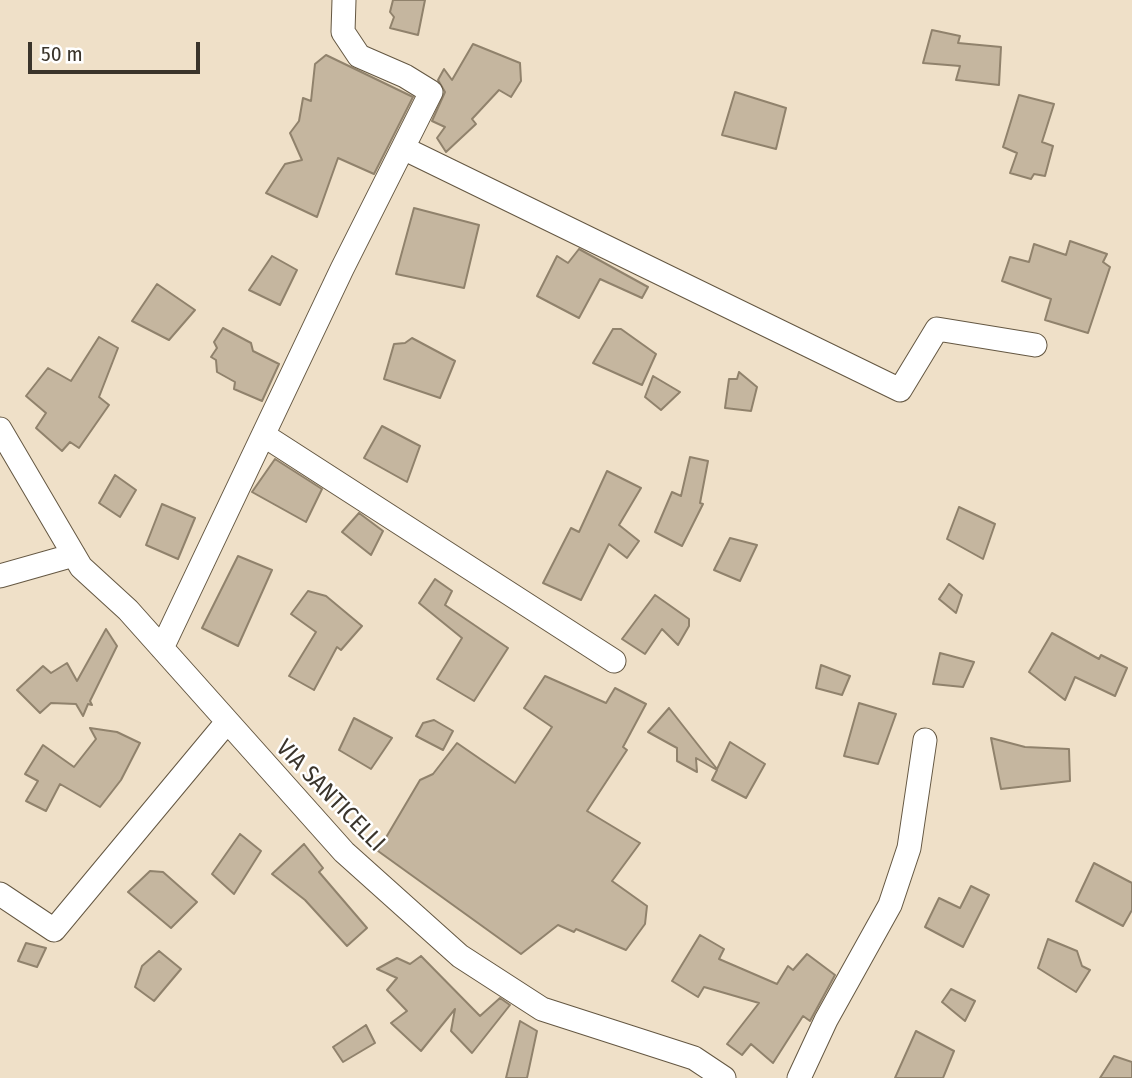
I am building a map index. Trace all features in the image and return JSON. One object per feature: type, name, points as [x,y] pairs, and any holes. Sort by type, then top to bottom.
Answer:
[{"type":"street","points":[[163,648],[342,269],[431,92],[405,76],[359,56],[343,32],[344,0]]},
{"type":"street","points":[[402,148],[900,390],[936,329],[1035,345]]},
{"type":"street","name":"VIA SANTICELLI","points":[[0,429],[81,567],[128,610],[344,852],[460,956],[542,1009],[694,1058],[724,1078]]},
{"type":"street","points":[[265,436],[614,661]]},
{"type":"street","points":[[0,576],[74,555]]},
{"type":"street","points":[[0,894],[54,930],[227,722]]},
{"type":"street","points":[[799,1078],[826,1020],[890,905],[909,848],[925,740]]},
{"type":"building","points":[[393,0],[425,0],[418,35],[390,28],[394,17],[390,12]]},
{"type":"building","points":[[932,30],[960,36],[958,43],[1001,47],[999,85],[956,80],[960,66],[923,63]]},
{"type":"building","points":[[473,44],[520,63],[521,81],[511,97],[499,90],[472,119],[476,124],[446,152],[437,138],[445,127],[432,121],[445,92],[438,80],[444,69],[452,80]]},
{"type":"building","points":[[326,55],[413,97],[374,174],[338,158],[317,217],[266,193],[285,164],[302,160],[290,133],[299,121],[303,98],[311,101],[315,64]]},
{"type":"building","points":[[735,92],[786,108],[776,149],[722,135]]},
{"type":"building","points":[[1019,95],[1054,104],[1042,142],[1053,146],[1045,176],[1034,174],[1031,179],[1010,173],[1017,153],[1003,147]]},
{"type":"building","points":[[414,208],[479,225],[464,288],[396,274]]},
{"type":"building","points":[[1070,241],[1107,254],[1103,262],[1110,267],[1088,333],[1045,320],[1051,299],[1002,281],[1010,257],[1029,262],[1034,244],[1066,255]]},
{"type":"building","points":[[579,249],[648,287],[642,298],[600,279],[579,318],[537,296],[557,256],[568,263]]},
{"type":"building","points":[[272,256],[297,270],[280,305],[249,290]]},
{"type":"building","points":[[157,284],[195,310],[169,340],[132,321]]},
{"type":"building","points":[[223,328],[251,343],[253,351],[279,364],[262,401],[234,389],[235,382],[217,372],[216,360],[211,357],[217,348],[214,342]]},
{"type":"building","points":[[613,329],[621,329],[656,354],[642,385],[593,363]]},
{"type":"building","points":[[99,337],[118,348],[99,397],[109,405],[79,448],[70,442],[62,451],[36,428],[46,413],[26,396],[48,368],[71,381]]},
{"type":"building","points":[[412,338],[455,361],[440,398],[384,379],[394,344],[405,343]]},
{"type":"building","points":[[739,372],[757,387],[751,411],[725,408],[729,379],[737,379]]},
{"type":"building","points":[[653,376],[680,392],[661,410],[645,397]]},
{"type":"building","points":[[382,426],[420,446],[407,482],[364,458]]},
{"type":"building","points":[[690,457],[708,461],[700,503],[703,504],[682,546],[655,532],[672,492],[681,496]]},
{"type":"building","points":[[275,459],[322,489],[306,522],[252,492]]},
{"type":"building","points":[[607,471],[641,488],[619,525],[639,541],[627,558],[609,544],[581,600],[543,583],[571,528],[579,532]]},
{"type":"building","points":[[115,475],[136,490],[120,517],[99,503]]},
{"type":"building","points":[[162,504],[195,518],[178,559],[146,545]]},
{"type":"building","points":[[959,507],[995,524],[983,559],[947,539]]},
{"type":"building","points":[[359,513],[383,531],[371,555],[342,532]]},
{"type":"building","points":[[730,538],[757,545],[740,581],[714,570]]},
{"type":"building","points":[[238,556],[272,570],[238,646],[202,628]]},
{"type":"building","points":[[435,579],[452,591],[445,605],[508,648],[474,701],[437,679],[462,638],[419,603]]},
{"type":"building","points":[[949,584],[962,595],[956,613],[939,599]]},
{"type":"building","points":[[308,591],[326,596],[362,626],[341,650],[337,647],[314,690],[289,676],[316,632],[291,614]]},
{"type":"building","points":[[655,595],[689,619],[689,626],[678,645],[662,629],[645,654],[622,639]]},
{"type":"building","points":[[106,629],[117,646],[90,701],[92,705],[88,704],[83,716],[76,704],[51,703],[40,713],[17,690],[43,666],[51,673],[67,663],[77,681]]},
{"type":"building","points":[[1052,633],[1099,659],[1101,655],[1127,668],[1115,696],[1075,677],[1065,700],[1029,672]]},
{"type":"building","points":[[940,653],[974,662],[963,687],[933,684]]},
{"type":"building","points":[[821,665],[850,676],[842,695],[816,688]]},
{"type":"building","points":[[545,676],[606,703],[615,688],[646,704],[623,747],[627,750],[587,811],[640,843],[612,881],[647,906],[645,924],[626,950],[576,929],[574,932],[558,925],[521,954],[378,851],[420,780],[433,774],[457,743],[515,783],[552,727],[524,708]]},
{"type":"building","points":[[859,703],[896,714],[878,764],[844,756]]},
{"type":"building","points":[[669,708],[717,769],[730,742],[765,764],[746,798],[712,780],[717,770],[696,758],[697,772],[677,761],[677,748],[648,732]]},
{"type":"building","points":[[354,718],[392,738],[371,769],[339,750]]},
{"type":"building","points":[[434,720],[453,731],[443,750],[416,736],[423,723]]},
{"type":"building","points":[[90,728],[117,732],[140,743],[121,780],[100,807],[60,784],[46,811],[26,801],[38,781],[25,774],[43,745],[74,767],[96,739]]},
{"type":"building","points":[[991,738],[1025,747],[1069,749],[1070,781],[1001,789]]},
{"type":"building","points":[[240,834],[261,851],[234,894],[212,874]]},
{"type":"building","points":[[304,844],[323,868],[319,872],[367,928],[347,946],[305,900],[272,874]]},
{"type":"building","points":[[1094,863],[1132,883],[1132,910],[1123,926],[1076,901]]},
{"type":"building","points":[[150,871],[163,872],[197,902],[171,928],[128,892]]},
{"type":"building","points":[[971,886],[989,895],[963,947],[925,927],[939,898],[960,908]]},
{"type":"building","points":[[700,935],[724,949],[719,959],[777,984],[788,966],[793,970],[807,954],[835,975],[810,1021],[803,1016],[773,1063],[751,1044],[742,1055],[727,1044],[759,1003],[704,987],[698,997],[672,981]]},
{"type":"building","points":[[1048,939],[1077,951],[1082,966],[1090,970],[1076,992],[1038,968]]},
{"type":"building","points":[[26,943],[46,948],[37,967],[18,961]]},
{"type":"building","points":[[159,951],[181,969],[154,1001],[135,987],[142,966]]},
{"type":"building","points":[[421,956],[480,1016],[500,998],[510,1005],[472,1053],[451,1031],[455,1009],[421,1051],[391,1023],[407,1011],[387,990],[397,978],[377,969],[397,958],[410,964]]},
{"type":"building","points":[[951,989],[975,1001],[965,1021],[942,1002]]},
{"type":"building","points":[[520,1021],[537,1031],[527,1078],[506,1078]]},
{"type":"building","points":[[366,1025],[375,1043],[343,1062],[333,1047]]},
{"type":"building","points":[[916,1031],[954,1051],[943,1078],[895,1078]]},
{"type":"building","points":[[1114,1056],[1132,1062],[1132,1078],[1100,1078]]}]
